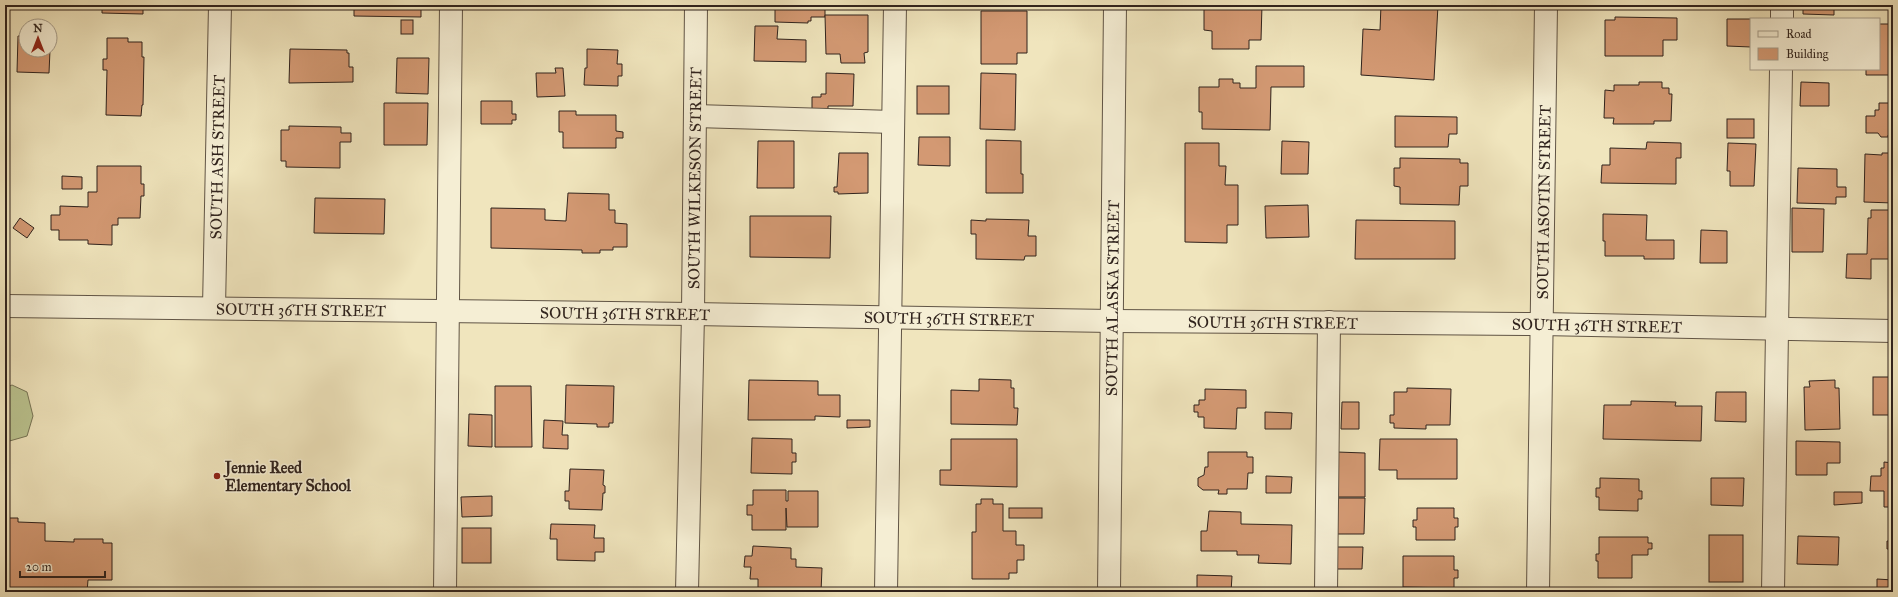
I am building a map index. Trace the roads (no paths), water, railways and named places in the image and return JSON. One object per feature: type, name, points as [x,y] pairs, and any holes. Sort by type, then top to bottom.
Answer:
[{"type":"street","name":"SOUTH ASH STREET","points":[[214,308],[220,5]]},
{"type":"street","points":[[445,592],[451,5]]},
{"type":"street","name":"SOUTH WILKESON STREET","points":[[687,592],[693,314],[696,5]]},
{"type":"street","points":[[886,592],[889,317],[895,5]]},
{"type":"street","name":"SOUTH ALASKA STREET","points":[[1109,592],[1115,5]]},
{"type":"street","name":"SOUTH ASOTIN STREET","points":[[1538,592],[1546,5]]},
{"type":"street","points":[[1782,5],[1782,18]]},
{"type":"street","points":[[1773,592],[1781,70]]},
{"type":"street","points":[[695,116],[893,122]]},
{"type":"street","name":"SOUTH 36TH STREET","points":[[5,306],[693,314],[1112,321],[1541,324],[1893,331]]},
{"type":"street","points":[[1326,592],[1329,322]]},
{"type":"place","name":"Jennie Reed Elementary School","points":[[217,476]]}]
